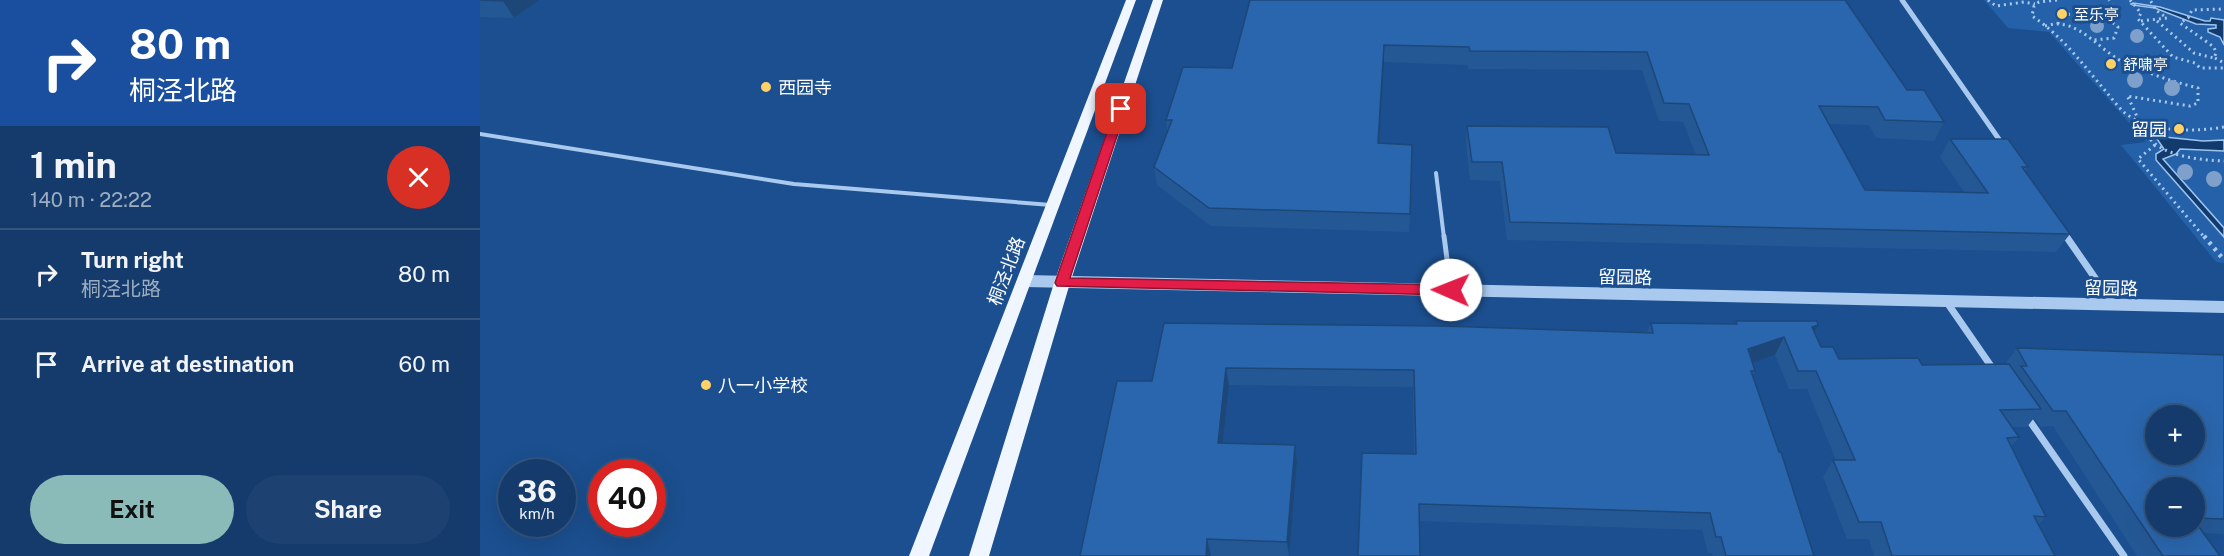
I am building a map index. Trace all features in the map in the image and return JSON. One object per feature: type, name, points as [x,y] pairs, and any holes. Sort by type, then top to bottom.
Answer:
[{"type":"main road","name":"桐泾北路","points":[[919,556],[1131,0]]},
{"type":"main road","points":[[979,556],[1062,283],[1158,0]]},
{"type":"street","points":[[1902,0],[2005,148]]},
{"type":"street","points":[[2060,227],[2113,304]]},
{"type":"street","name":"留园路","points":[[1025,281],[2224,307]]},
{"type":"street","points":[[1945,301],[2000,379]]},
{"type":"street","points":[[2021,409],[2124,556]]},
{"type":"lane","points":[[480,134],[794,184],[1053,205]]},
{"type":"lane","points":[[1436,173],[1451,290]]},
{"type":"path","points":[[1988,0],[1996,6],[2024,2],[2035,4],[2057,0]]},
{"type":"path","points":[[2099,16],[2100,11],[2112,6],[2109,0]]},
{"type":"path","points":[[2140,21],[2157,21],[2168,18],[2155,8],[2150,0]]},
{"type":"path","points":[[2133,3],[2141,13],[2138,19],[2173,57],[2195,63],[2200,68],[2224,68]]},
{"type":"path","points":[[2035,4],[2032,16],[2044,26],[2052,29],[2121,110],[2141,121],[2198,130],[2224,128]]},
{"type":"path","points":[[2215,58],[2214,47],[2181,24],[2192,10],[2224,9]]},
{"type":"path","points":[[2058,24],[2059,15],[2072,14],[2082,18],[2091,15],[2099,16],[2118,27],[2114,38],[2093,40]]},
{"type":"path","points":[[2157,21],[2194,53],[2207,58],[2215,58],[2224,63]]},
{"type":"path","points":[[2044,26],[2049,23],[2078,29],[2107,53],[2126,63],[2174,82],[2198,88],[2198,103],[2190,106],[2127,95],[2146,133],[2155,145],[2197,159],[2224,161]]},
{"type":"path","points":[[2155,145],[2138,159],[2224,260]]},
{"type":"shaded area","name":"留园","points":[[1984,0],[2224,0],[2224,263],[2216,262],[2121,145],[2146,142],[2049,32],[2008,28]]},
{"type":"shaded area","points":[[2131,4],[2160,7],[2205,21],[2210,21],[2211,18],[2224,20],[2224,45],[2220,37],[2208,32],[2208,29],[2216,28],[2216,25],[2196,24],[2155,8]]},
{"type":"shaded area","points":[[2155,136],[2203,141],[2224,140],[2224,151],[2180,149],[2176,154],[2163,159],[2224,228],[2224,237],[2156,160],[2156,154],[2164,149]]},
{"type":"building","points":[[1250,0],[1845,0],[1907,90],[1924,90],[1944,122],[1885,120],[1878,107],[1819,106],[1865,190],[1988,193],[1950,139],[2008,139],[2028,167],[2022,167],[2070,234],[1510,222],[1502,162],[1472,162],[1467,126],[1608,127],[1616,153],[1709,155],[1689,104],[1664,103],[1647,52],[1470,51],[1469,47],[1384,45],[1378,143],[1412,145],[1410,214],[1209,208],[1154,167],[1172,120],[1166,120],[1183,67],[1232,68]]},
{"type":"building","points":[[1736,321],[1817,321],[1818,325],[1812,327],[1821,347],[1833,347],[1839,359],[1918,358],[1922,365],[2009,364],[2041,409],[2000,410],[2019,437],[2007,438],[2046,517],[2034,516],[2055,556],[1892,556],[1881,522],[1859,522],[1833,460],[1855,460],[1816,371],[1798,371],[1784,337],[1748,349],[1755,371],[1751,371],[1779,452],[1781,452],[1814,556],[1726,556],[1721,537],[1716,537],[1710,513],[1419,504],[1420,556],[1358,556],[1362,453],[1416,454],[1414,370],[1226,368],[1218,443],[1295,445],[1287,542],[1207,539],[1206,556],[1080,556],[1117,381],[1152,381],[1164,323],[1441,326],[1653,333],[1651,323],[1737,324]]},
{"type":"building","points":[[2017,348],[2224,355],[2224,519],[2205,518],[2205,477],[2145,477],[2145,529],[2066,411],[2053,411],[2021,366],[2027,366]]},
{"type":"building","points":[[2205,535],[2220,556],[2163,556],[2150,537]]},
{"type":"place","name":"至乐亭","points":[[2062,14]]},
{"type":"place","name":"舒啸亭","points":[[2111,64]]},
{"type":"place","name":"西园寺","points":[[766,87]]},
{"type":"place","name":"留园","points":[[2179,129]]},
{"type":"place","name":"八一小学校","points":[[706,385]]},
{"type":"route","points":[[1121,109],[1062,283],[1451,290]]}]
